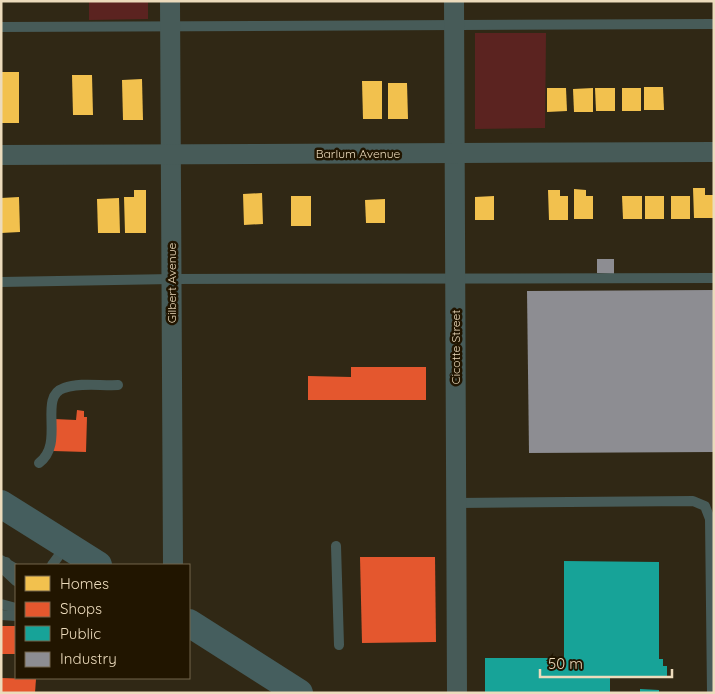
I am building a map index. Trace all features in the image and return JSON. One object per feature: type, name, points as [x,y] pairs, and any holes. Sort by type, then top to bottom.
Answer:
[{"type":"main road","points":[[1,504],[59,555],[94,564]]},
{"type":"main road","points":[[190,624],[299,693]]},
{"type":"street","name":"Gilbert Avenue","points":[[170,1],[173,564]]},
{"type":"street","name":"Cicotte Street","points":[[454,1],[457,693]]},
{"type":"street","name":"Barlum Avenue","points":[[1,155],[714,152]]},
{"type":"lane","points":[[1,27],[714,24]]},
{"type":"lane","points":[[1,282],[172,279],[714,278]]},
{"type":"lane","points":[[39,463],[44,459],[51,447],[52,400],[55,393],[61,388],[70,386],[118,386]]},
{"type":"lane","points":[[457,503],[693,502],[705,506],[710,519],[712,693]]},
{"type":"lane","points":[[336,546],[339,645]]},
{"type":"lane","points":[[2,566],[15,569]]},
{"type":"lane","points":[[2,566],[15,583]]},
{"type":"lane","points":[[2,602],[15,608]]},
{"type":"lane","points":[[1,615],[15,616]]},
{"type":"shaded area","points":[[89,1],[148,1],[148,19],[89,20]]},
{"type":"shaded area","points":[[475,33],[546,33],[545,128],[475,129]]},
{"type":"building: Homes","points":[[1,72],[19,72],[19,123],[1,123]]},
{"type":"building: Homes","points":[[72,75],[92,75],[93,115],[73,115]]},
{"type":"building: Homes","points":[[142,79],[143,120],[123,120],[122,80]]},
{"type":"building: Homes","points":[[362,81],[382,81],[382,119],[363,119]]},
{"type":"building: Homes","points":[[388,83],[407,83],[408,119],[388,119]]},
{"type":"building: Homes","points":[[644,87],[663,87],[664,110],[644,110]]},
{"type":"building: Homes","points":[[547,88],[566,88],[567,111],[547,112]]},
{"type":"building: Homes","points":[[593,88],[593,112],[574,112],[573,89]]},
{"type":"building: Homes","points":[[595,88],[615,88],[615,111],[596,111]]},
{"type":"building: Homes","points":[[622,88],[641,88],[641,111],[622,111]]},
{"type":"building: Homes","points":[[693,188],[705,188],[705,195],[713,195],[713,218],[694,218]]},
{"type":"building: Homes","points":[[574,189],[586,190],[586,196],[593,196],[593,219],[574,219]]},
{"type":"building: Homes","points":[[134,190],[146,190],[146,233],[125,233],[124,197],[134,197]]},
{"type":"building: Homes","points":[[548,190],[560,190],[560,196],[568,196],[568,220],[549,220]]},
{"type":"building: Homes","points":[[262,193],[263,224],[244,225],[243,194]]},
{"type":"building: Homes","points":[[291,196],[311,196],[311,226],[291,226]]},
{"type":"building: Homes","points":[[494,196],[494,220],[475,220],[475,197]]},
{"type":"building: Homes","points":[[622,196],[642,196],[642,219],[623,219]]},
{"type":"building: Homes","points":[[645,196],[664,196],[664,219],[645,219]]},
{"type":"building: Homes","points":[[671,196],[690,196],[690,219],[671,219]]},
{"type":"building: Homes","points":[[19,197],[20,232],[1,233],[1,198]]},
{"type":"building: Homes","points":[[119,198],[120,233],[98,233],[97,199]]},
{"type":"building: Homes","points":[[385,199],[385,223],[366,223],[365,200]]},
{"type":"building: Shops","points":[[351,367],[426,367],[426,400],[308,400],[308,376],[351,377]]},
{"type":"building: Shops","points":[[77,410],[84,411],[84,417],[87,417],[86,452],[53,451],[54,419],[76,420]]},
{"type":"building: Shops","points":[[360,557],[435,557],[436,642],[362,643]]},
{"type":"building: Shops","points":[[1,626],[15,626],[15,654],[1,654]]},
{"type":"building: Shops","points":[[1,678],[36,679],[35,693],[1,693]]},
{"type":"building: Public","points":[[564,561],[659,562],[659,659],[663,659],[663,666],[667,666],[667,678],[610,677],[610,693],[485,693],[485,658],[564,658]]},
{"type":"building: Public","points":[[640,689],[659,690],[659,693],[640,693]]},
{"type":"building: Industry","points":[[597,259],[614,259],[614,274],[597,273]]},
{"type":"building: Industry","points":[[714,290],[714,452],[529,453],[527,291]]}]
